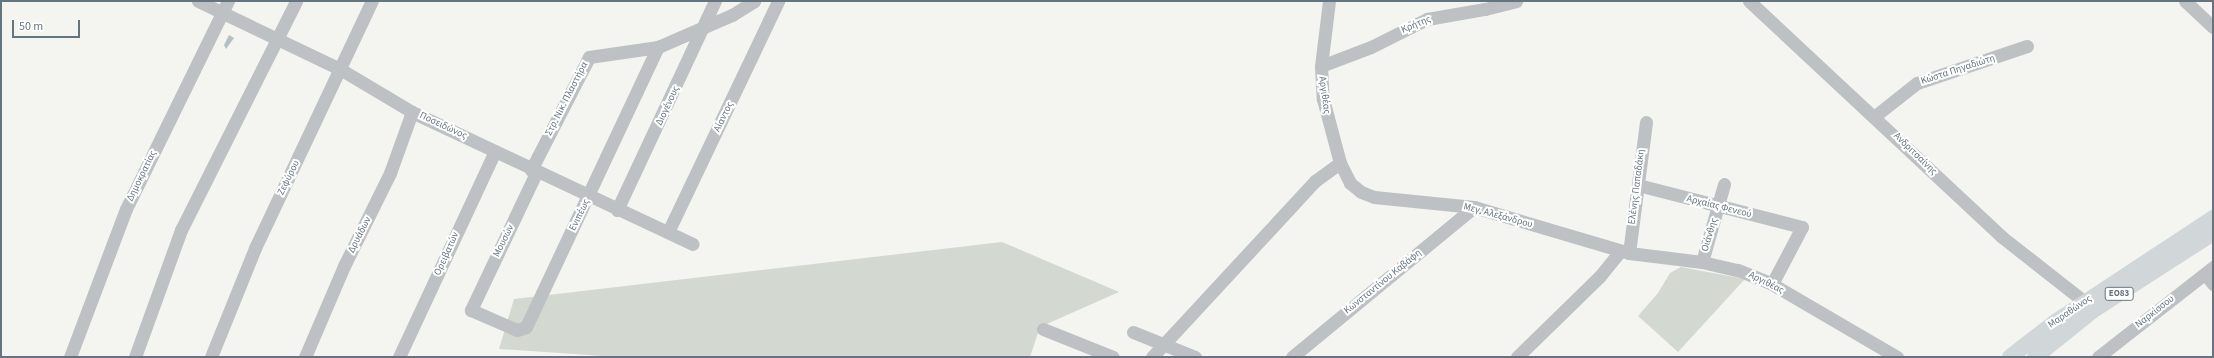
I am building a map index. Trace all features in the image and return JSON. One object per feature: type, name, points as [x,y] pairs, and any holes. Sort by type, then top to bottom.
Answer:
[{"type":"main road","name":"Μαραθώνος","points":[[2010,357],[2085,302],[2213,218]]},
{"type":"main road","name":"Μαραθώνος","points":[[2035,357],[2092,311],[2213,232]]},
{"type":"street","name":"Ποσειδώνος","points":[[198,1],[225,7],[277,41],[340,68],[412,112],[589,197],[692,244]]},
{"type":"street","points":[[135,357],[181,230],[296,1]]},
{"type":"street","name":"Ζεφύρου","points":[[211,357],[255,248],[372,1]]},
{"type":"street","name":"Διογένους","points":[[617,210],[662,119],[715,1]]},
{"type":"street","name":"Στρ. Νικ. Πλαστήρα","points":[[534,171],[589,57],[658,48],[702,29],[754,1]]},
{"type":"street","name":"Αίαντος","points":[[668,232],[778,1]]},
{"type":"street","name":"Αργιθέας","points":[[1329,1],[1321,66],[1323,99],[1340,163]]},
{"type":"street","name":"Κρήτης","points":[[1321,66],[1371,47],[1427,19],[1486,9],[1516,1]]},
{"type":"street","name":"Ανδριτσαίνης","points":[[1749,1],[1820,69],[1875,116],[2002,237],[2085,302]]},
{"type":"street","points":[[2185,1],[2213,27]]},
{"type":"street","name":"Δημοκρατίας","points":[[70,357],[126,209],[225,7]]},
{"type":"street","name":"Κώστα Πηγαδιώτη","points":[[1875,116],[1917,83],[2027,46]]},
{"type":"street","name":"Ενιπέως","points":[[471,310],[515,330],[526,327],[589,197],[658,48]]},
{"type":"street","name":"Δρυάδων","points":[[305,357],[344,266],[390,173],[412,112]]},
{"type":"street","name":"Ελένης Παπαδάκη","points":[[1624,252],[1638,185],[1646,122]]},
{"type":"street","name":"Ορειβατών","points":[[399,357],[494,151]]},
{"type":"street","points":[[1152,357],[1315,181],[1340,163]]},
{"type":"street","name":"Μεγ. Αλεξάνδρου","points":[[1340,163],[1350,182],[1361,192],[1374,197],[1474,207],[1624,252]]},
{"type":"street","name":"Μουσών","points":[[471,310],[534,171]]},
{"type":"street","name":"Οιάνθης","points":[[1702,262],[1719,207],[1724,184]]},
{"type":"street","name":"Αρχαίας Φενεού","points":[[1638,185],[1719,207],[1802,227],[1772,284]]},
{"type":"street","name":"Κωνσταντίνου Καβάφη","points":[[1292,357],[1474,207]]},
{"type":"street","points":[[1517,357],[1624,252]]},
{"type":"street","name":"Αργιθέας","points":[[1624,252],[1702,262],[1738,270],[1772,284],[1897,357]]},
{"type":"street","points":[[2209,271],[2213,284]]},
{"type":"street","name":"Ναρκίσσου","points":[[2098,357],[2209,271]]},
{"type":"street","points":[[1043,329],[1113,357]]},
{"type":"street","points":[[1133,332],[1195,357]]},
{"type":"shaded area","points":[[229,35],[234,38],[226,49],[224,45]]},
{"type":"shaded area","points":[[1002,242],[1119,292],[1040,327],[1030,357],[618,357],[499,349],[514,299]]},
{"type":"shaded area","points":[[1681,267],[1745,279],[1678,352],[1638,316],[1658,293],[1670,273]]}]
